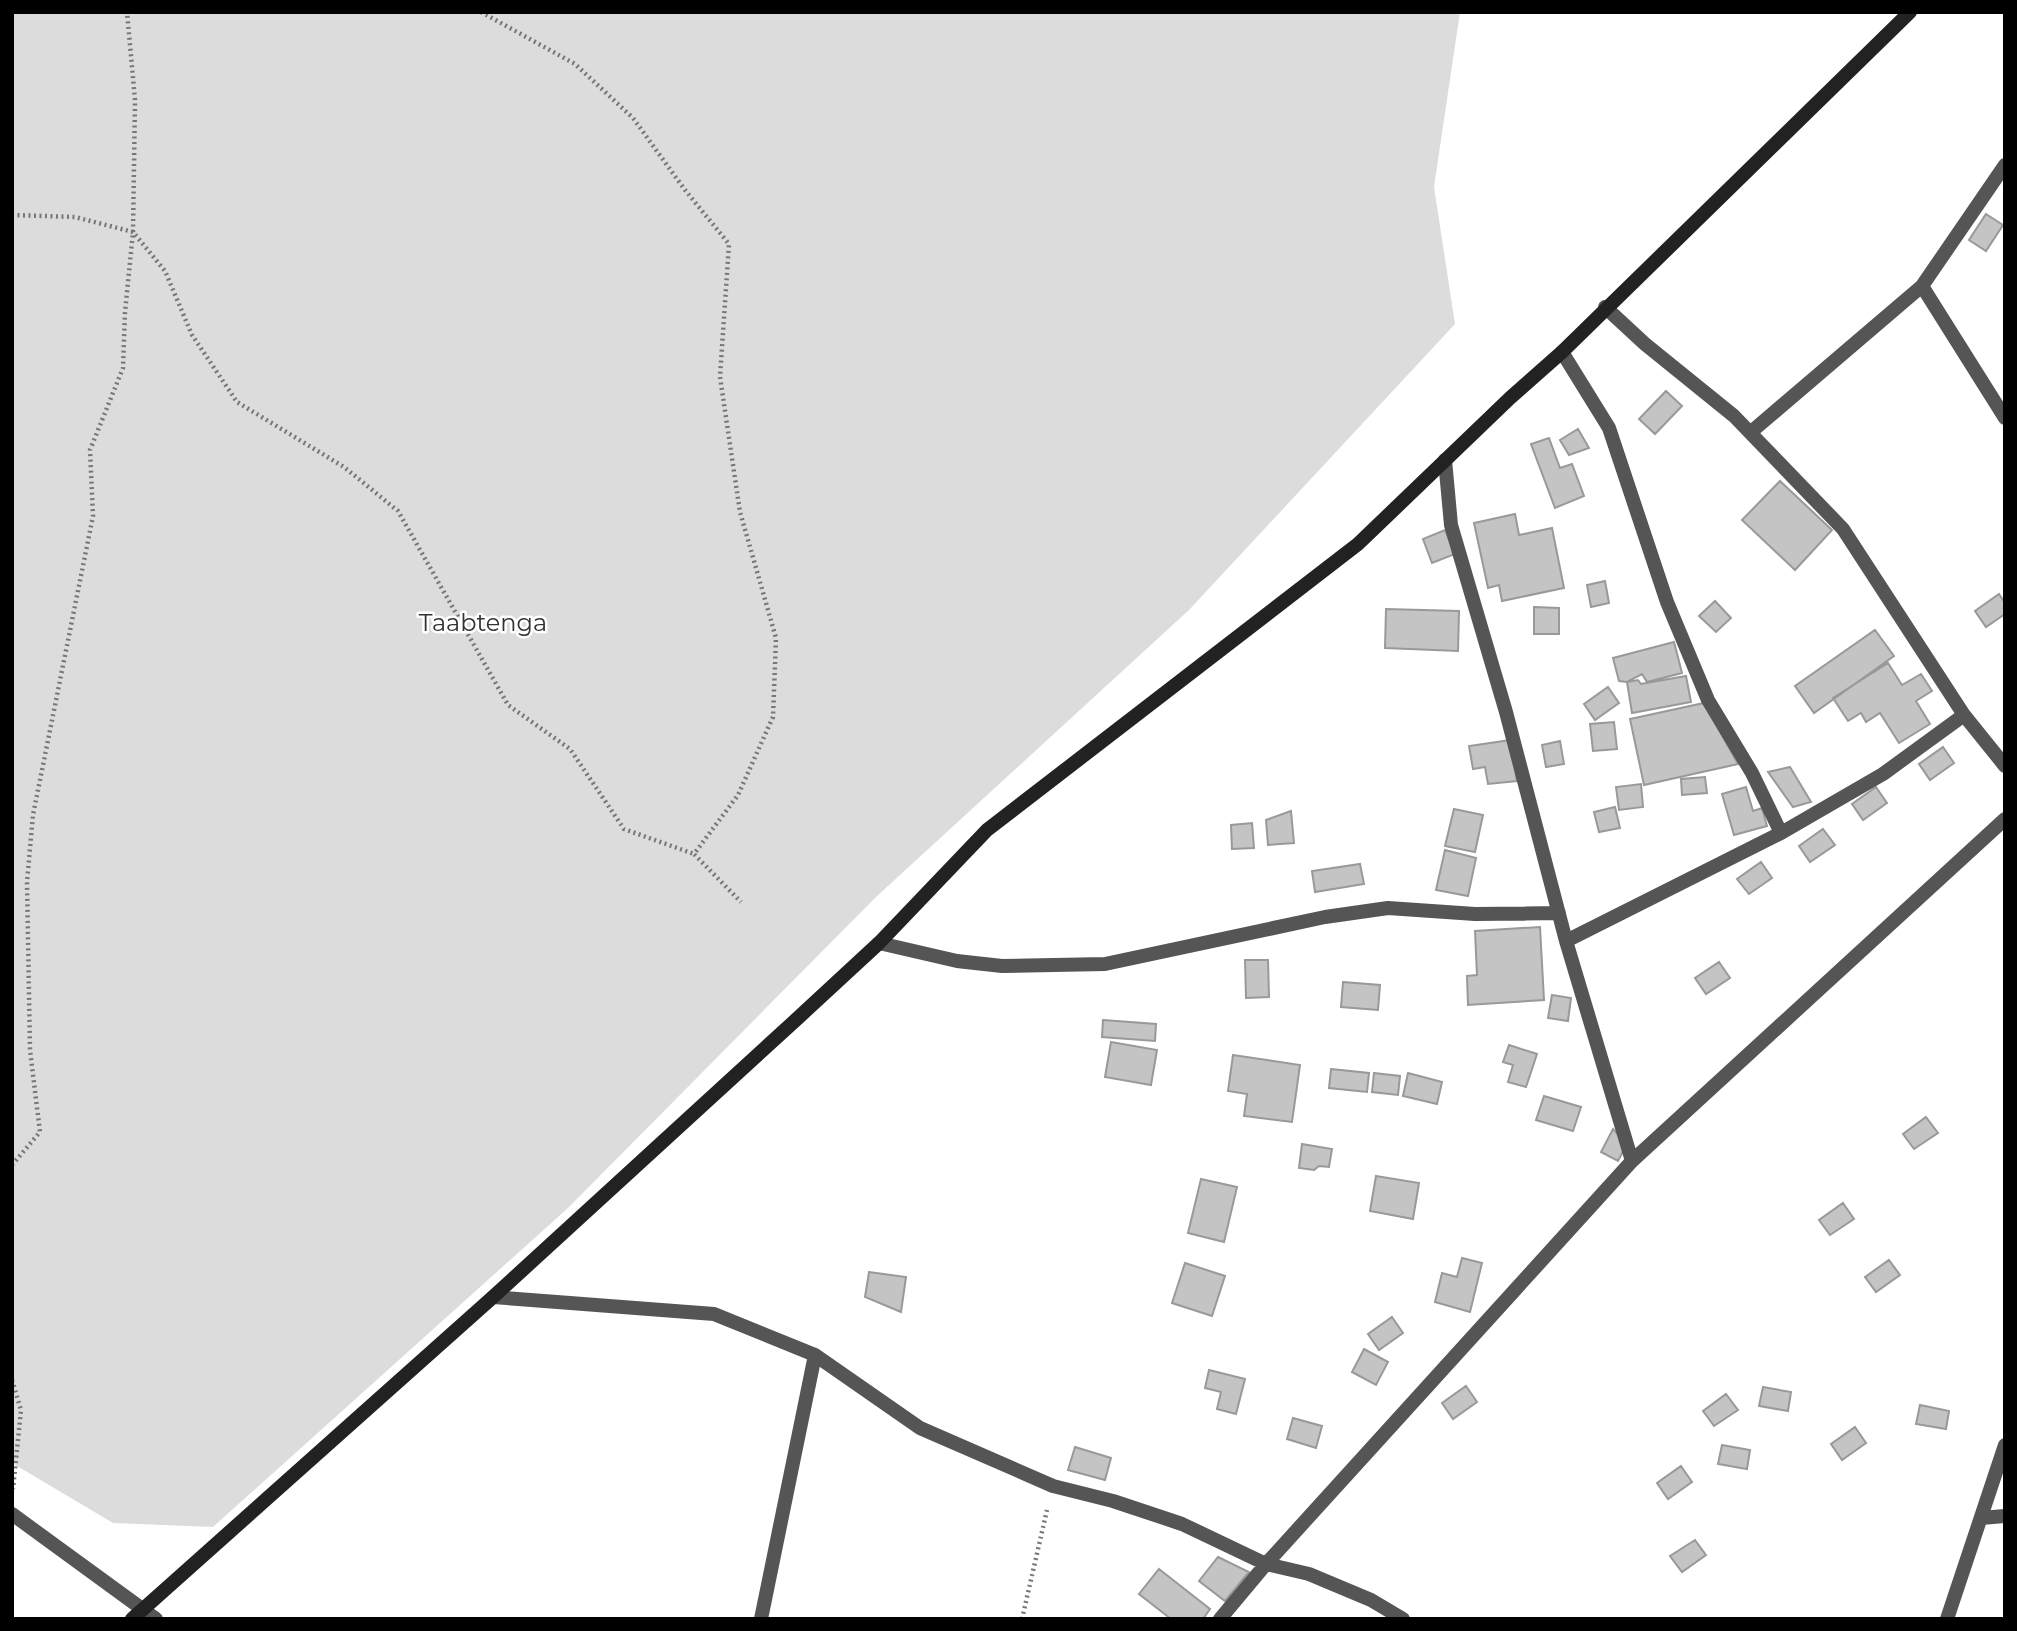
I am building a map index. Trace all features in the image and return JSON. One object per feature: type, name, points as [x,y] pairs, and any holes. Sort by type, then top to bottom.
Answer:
[{"type":"street","points":[[132,1619],[493,1297],[879,943],[987,830],[1358,544],[1562,352],[1605,307],[1910,12]]},
{"type":"street","points":[[1751,432],[1923,286],[2005,165]]},
{"type":"street","points":[[1923,286],[2005,418]]},
{"type":"street","points":[[1605,307],[1645,344],[1734,416],[1843,529],[1964,715],[2005,766]]},
{"type":"street","points":[[1562,352],[1609,428],[1667,602],[1708,700],[1752,773],[1781,833]]},
{"type":"street","points":[[1445,460],[1451,525],[1506,712],[1566,942],[1632,1161]]},
{"type":"street","points":[[1566,942],[1781,833],[1883,774],[1964,715]]},
{"type":"street","points":[[1220,1619],[1266,1564],[1632,1161],[2005,819]]},
{"type":"street","points":[[879,943],[957,961],[1002,965],[1105,964],[1325,917],[1388,908],[1475,914],[1559,913]]},
{"type":"street","points":[[493,1297],[714,1314],[815,1355],[920,1428],[1053,1486],[1113,1501],[1182,1524],[1266,1564],[1309,1574],[1371,1600],[1403,1619]]},
{"type":"street","points":[[761,1619],[815,1355]]},
{"type":"street","points":[[1947,1619],[2005,1445]]},
{"type":"street","points":[[12,1514],[156,1619]]},
{"type":"street","points":[[1981,1518],[2005,1516]]},
{"type":"path","points":[[12,1165],[40,1132],[30,1050],[27,882],[33,815],[93,516],[90,450],[122,368],[133,232],[135,100],[127,12]]},
{"type":"path","points":[[481,12],[575,64],[633,118],[685,190],[729,244],[720,377],[740,512],[776,638],[773,717],[738,794],[694,855]]},
{"type":"path","points":[[12,215],[75,217],[133,232],[165,271],[192,335],[237,402],[344,467],[398,511],[508,705],[570,749],[624,829],[694,855],[741,902]]},
{"type":"path","points":[[12,1380],[20,1410],[12,1500]]},
{"type":"path","points":[[1022,1619],[1053,1486]]},
{"type":"green space","name":"Taabtenga","points":[[12,12],[1460,12],[1434,187],[1455,324],[1189,610],[876,897],[568,1208],[213,1527],[113,1523],[12,1463]]},
{"type":"building","points":[[1986,214],[2003,225],[1986,251],[1969,240]]},
{"type":"building","points":[[1666,391],[1682,406],[1655,434],[1639,419]]},
{"type":"building","points":[[1578,429],[1589,448],[1569,455],[1560,440]]},
{"type":"building","points":[[1549,438],[1560,468],[1572,464],[1584,496],[1555,508],[1531,444]]},
{"type":"building","points":[[1780,481],[1832,530],[1795,570],[1742,520]]},
{"type":"building","points":[[1515,514],[1519,535],[1552,528],[1564,588],[1502,601],[1499,585],[1488,588],[1474,523]]},
{"type":"building","points":[[1445,530],[1455,554],[1432,563],[1423,539]]},
{"type":"building","points":[[1605,581],[1609,603],[1591,607],[1587,585]]},
{"type":"building","points":[[1999,594],[2005,603],[2005,614],[1986,627],[1975,611]]},
{"type":"building","points":[[1715,601],[1731,618],[1716,632],[1699,616]]},
{"type":"building","points":[[1534,607],[1559,608],[1559,634],[1534,634]]},
{"type":"building","points":[[1386,609],[1459,611],[1458,651],[1385,648]]},
{"type":"building","points":[[1875,630],[1894,656],[1814,713],[1795,686]]},
{"type":"building","points":[[1674,642],[1682,673],[1647,682],[1642,674],[1627,682],[1619,681],[1613,658]]},
{"type":"building","points":[[1888,663],[1902,685],[1921,674],[1932,691],[1916,701],[1930,724],[1899,743],[1880,713],[1866,722],[1861,713],[1848,721],[1833,698]]},
{"type":"building","points":[[1686,676],[1691,702],[1632,713],[1627,682],[1638,680],[1641,684]]},
{"type":"building","points":[[1608,687],[1619,703],[1595,720],[1584,704]]},
{"type":"building","points":[[1704,703],[1738,764],[1644,785],[1630,719]]},
{"type":"building","points":[[1614,722],[1617,749],[1593,751],[1590,724]]},
{"type":"building","points":[[1511,740],[1517,781],[1488,784],[1485,767],[1473,769],[1469,746]]},
{"type":"building","points":[[1560,741],[1564,764],[1546,767],[1542,745]]},
{"type":"building","points":[[1943,747],[1954,763],[1930,780],[1919,764]]},
{"type":"building","points":[[1790,767],[1811,802],[1793,807],[1768,772]]},
{"type":"building","points":[[1705,777],[1707,793],[1682,795],[1681,779]]},
{"type":"building","points":[[1641,784],[1643,807],[1619,810],[1616,787]]},
{"type":"building","points":[[1746,787],[1753,811],[1762,808],[1767,826],[1734,835],[1722,794]]},
{"type":"building","points":[[1876,787],[1887,803],[1863,820],[1852,804]]},
{"type":"building","points":[[1615,807],[1620,828],[1599,832],[1594,812]]},
{"type":"building","points":[[1454,809],[1483,815],[1475,852],[1445,846]]},
{"type":"building","points":[[1291,811],[1294,843],[1268,845],[1266,820]]},
{"type":"building","points":[[1252,823],[1254,848],[1232,849],[1231,825]]},
{"type":"building","points":[[1823,829],[1835,845],[1810,862],[1799,846]]},
{"type":"building","points":[[1445,850],[1476,858],[1468,896],[1436,890]]},
{"type":"building","points":[[1761,862],[1772,878],[1749,894],[1737,879]]},
{"type":"building","points":[[1360,864],[1364,884],[1315,892],[1312,871]]},
{"type":"building","points":[[1540,927],[1544,1000],[1468,1005],[1467,976],[1477,975],[1475,931]]},
{"type":"building","points":[[1245,960],[1268,960],[1269,997],[1246,998]]},
{"type":"building","points":[[1719,962],[1730,978],[1706,994],[1695,978]]},
{"type":"building","points":[[1343,982],[1380,985],[1378,1010],[1341,1007]]},
{"type":"building","points":[[1552,995],[1571,998],[1568,1021],[1548,1018]]},
{"type":"building","points":[[1103,1020],[1156,1024],[1155,1041],[1102,1037]]},
{"type":"building","points":[[1111,1042],[1157,1050],[1151,1085],[1105,1077]]},
{"type":"building","points":[[1509,1045],[1537,1054],[1526,1087],[1508,1082],[1513,1065],[1503,1062]]},
{"type":"building","points":[[1233,1055],[1300,1065],[1292,1122],[1244,1116],[1247,1094],[1228,1091]]},
{"type":"building","points":[[1331,1069],[1369,1073],[1367,1092],[1329,1088]]},
{"type":"building","points":[[1374,1073],[1400,1076],[1398,1095],[1372,1092]]},
{"type":"building","points":[[1408,1073],[1442,1082],[1437,1104],[1403,1096]]},
{"type":"building","points":[[1544,1096],[1581,1107],[1573,1131],[1536,1120]]},
{"type":"building","points":[[1926,1117],[1938,1133],[1914,1149],[1903,1134]]},
{"type":"building","points":[[1613,1129],[1627,1144],[1618,1161],[1601,1152]]},
{"type":"building","points":[[1302,1144],[1332,1149],[1329,1167],[1319,1166],[1314,1170],[1299,1168]]},
{"type":"building","points":[[1376,1176],[1419,1183],[1413,1219],[1370,1211]]},
{"type":"building","points":[[1201,1179],[1237,1187],[1224,1242],[1188,1233]]},
{"type":"building","points":[[1843,1203],[1854,1219],[1830,1235],[1819,1220]]},
{"type":"building","points":[[1462,1258],[1482,1263],[1470,1312],[1435,1302],[1442,1273],[1457,1277]]},
{"type":"building","points":[[1889,1260],[1900,1275],[1876,1292],[1865,1277]]},
{"type":"building","points":[[1185,1263],[1225,1276],[1212,1316],[1172,1303]]},
{"type":"building","points":[[869,1272],[906,1277],[901,1312],[865,1297]]},
{"type":"building","points":[[1392,1317],[1403,1333],[1379,1350],[1368,1334]]},
{"type":"building","points":[[1364,1349],[1388,1362],[1376,1385],[1352,1372]]},
{"type":"building","points":[[1209,1370],[1245,1379],[1236,1414],[1217,1409],[1221,1392],[1205,1388]]},
{"type":"building","points":[[1466,1386],[1477,1402],[1453,1419],[1442,1403]]},
{"type":"building","points":[[1763,1387],[1791,1392],[1788,1411],[1759,1406]]},
{"type":"building","points":[[1726,1394],[1738,1410],[1714,1426],[1703,1411]]},
{"type":"building","points":[[1920,1405],[1949,1411],[1946,1429],[1916,1424]]},
{"type":"building","points":[[1293,1418],[1322,1426],[1316,1448],[1287,1439]]},
{"type":"building","points":[[1855,1427],[1866,1443],[1842,1460],[1831,1444]]},
{"type":"building","points":[[1722,1445],[1750,1450],[1747,1469],[1718,1464]]},
{"type":"building","points":[[1075,1447],[1111,1458],[1105,1480],[1068,1470]]},
{"type":"building","points":[[1681,1466],[1692,1482],[1668,1499],[1657,1483]]},
{"type":"building","points":[[1695,1540],[1706,1555],[1682,1572],[1670,1556]]},
{"type":"building","points":[[1218,1557],[1249,1572],[1225,1601],[1199,1581]]},
{"type":"building","points":[[1159,1569],[1210,1609],[1203,1619],[1171,1619],[1139,1594]]}]
